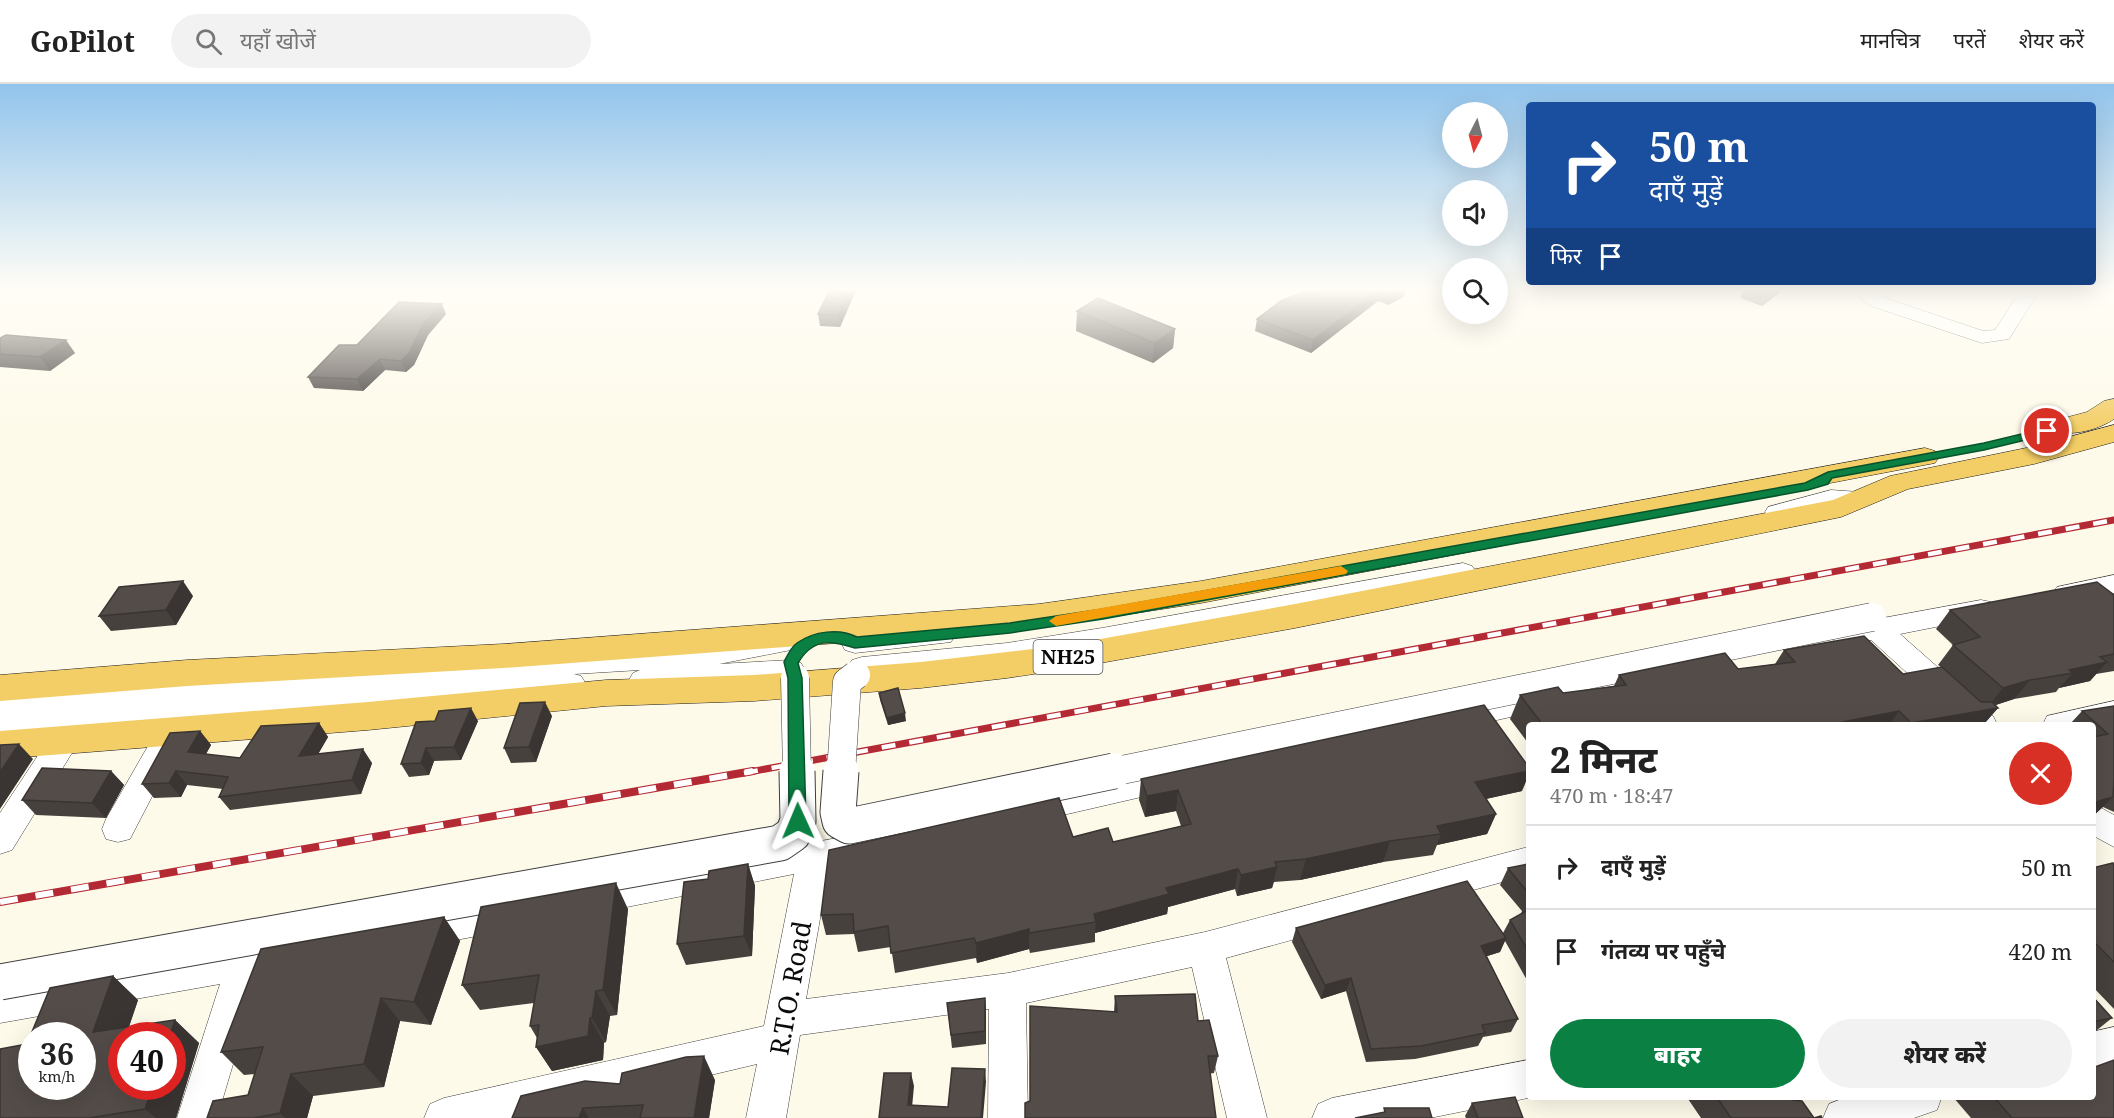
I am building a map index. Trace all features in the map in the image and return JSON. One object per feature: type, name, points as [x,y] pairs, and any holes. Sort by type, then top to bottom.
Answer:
[{"type":"main road","name":"NH25","points":[[0,688],[188,673],[596,649],[1039,616],[1201,592],[2005,442],[2097,418],[2114,407]]},
{"type":"main road","name":"NH25","points":[[0,745],[368,716],[606,693],[754,688],[921,675],[1067,657],[1632,551],[1841,508],[1900,482],[2034,455],[2114,433]]},
{"type":"street","points":[[1980,336],[1997,336]]},
{"type":"street","points":[[0,730],[443,692],[793,674],[812,687],[836,687],[855,664],[1010,628],[1103,614],[1808,487],[1823,481],[1828,476]]},
{"type":"street","points":[[855,664],[1007,653],[1102,638],[1566,554],[1831,498],[1864,498]]},
{"type":"street","points":[[0,710],[542,666],[732,654],[770,643],[810,641],[834,636],[855,664],[838,812],[840,821],[849,826],[1617,667],[1874,623],[1923,620],[2114,584]]},
{"type":"street","points":[[0,1006],[814,858],[1239,763],[1484,712],[1874,623]]},
{"type":"street","points":[[1874,623],[1980,722]]},
{"type":"street","points":[[0,982],[780,843],[793,834],[798,821],[794,654],[810,641]]},
{"type":"street","points":[[1484,712],[1506,740]]},
{"type":"street","points":[[2067,722],[2114,712]]},
{"type":"street","points":[[118,829],[172,730]]},
{"type":"street","points":[[0,840],[64,740]]},
{"type":"street","points":[[2096,819],[2114,833]]},
{"type":"street","name":"R.T.O. Road","points":[[766,1118],[814,858]]},
{"type":"street","points":[[444,1118],[487,1113],[784,1030],[1008,990],[1204,948],[1526,862]]},
{"type":"street","points":[[1204,948],[1247,1118]]},
{"type":"street","points":[[197,1118],[245,963]]},
{"type":"street","points":[[1008,990],[1008,1118]]},
{"type":"street","points":[[2096,1050],[2114,1045]]},
{"type":"street","points":[[1332,1118],[1526,1079]]},
{"type":"street","points":[[1843,1118],[1908,1100]]},
{"type":"building","points":[[21,336],[66,340],[40,357],[0,354],[0,338]]},
{"type":"building","points":[[366,336],[417,336],[409,353],[401,361],[380,359],[357,379],[308,377],[339,345],[357,345]]},
{"type":"building","points":[[1138,336],[1164,336],[1154,343]]},
{"type":"building","points":[[1303,336],[1318,336],[1313,340]]},
{"type":"building","points":[[183,581],[166,610],[99,616],[119,587]]},
{"type":"building","points":[[2097,582],[2114,595],[2114,654],[2100,657],[2107,662],[2069,670],[2073,673],[2030,680],[2003,688],[1953,645],[1980,637],[1950,610]]},
{"type":"building","points":[[1864,636],[1903,674],[1942,667],[1981,702],[1992,702],[1998,708],[1917,722],[1910,722],[1899,711],[1843,722],[1540,722],[1520,695],[1558,687],[1563,693],[1626,685],[1619,675],[1725,653],[1738,669],[1795,662],[1784,650]]},
{"type":"building","points":[[898,688],[905,713],[887,718],[879,693]]},
{"type":"building","points":[[545,702],[529,747],[504,748],[520,703]]},
{"type":"building","points":[[1484,705],[1526,763],[1526,771],[1475,782],[1496,814],[1437,826],[1441,834],[1390,841],[1306,859],[1275,862],[1277,867],[1241,875],[1238,869],[1166,888],[1169,894],[1094,914],[1096,922],[1029,933],[1029,929],[976,943],[974,938],[891,953],[888,926],[854,932],[853,914],[821,915],[829,850],[1059,798],[1073,837],[1108,828],[1113,842],[1191,824],[1178,790],[1147,796],[1141,779]]},
{"type":"building","points":[[2114,706],[2113,797],[2096,802],[2096,736],[2108,734],[2082,711]]},
{"type":"building","points":[[471,708],[454,747],[426,748],[421,763],[401,764],[416,722],[435,721],[439,711]]},
{"type":"building","points":[[319,723],[299,756],[363,749],[352,780],[219,797],[228,777],[176,771],[169,783],[142,784],[170,733],[200,731],[188,752],[240,758],[261,726]]},
{"type":"building","points":[[19,744],[0,772],[0,745]]},
{"type":"building","points":[[42,768],[111,771],[92,803],[22,800]]},
{"type":"building","points":[[2113,863],[2114,866],[2114,962],[2096,944],[2096,867]]},
{"type":"building","points":[[748,864],[744,936],[677,944],[684,882],[708,879],[709,871]]},
{"type":"building","points":[[1526,864],[1526,890],[1508,868]]},
{"type":"building","points":[[1467,881],[1506,938],[1481,946],[1518,1019],[1482,1025],[1485,1033],[1421,1046],[1371,1049],[1351,978],[1325,985],[1296,928]]},
{"type":"building","points":[[616,883],[603,990],[596,991],[588,1036],[536,1047],[539,1025],[530,1026],[539,975],[462,985],[481,907]]},
{"type":"building","points":[[1526,911],[1526,948],[1510,920]]},
{"type":"building","points":[[444,917],[414,1002],[381,998],[364,1064],[291,1074],[280,1113],[254,1118],[207,1118],[213,1101],[248,1095],[263,1047],[221,1052],[261,949]]},
{"type":"building","points":[[113,976],[96,1024],[36,1022],[50,988]]},
{"type":"building","points":[[1195,994],[1198,1021],[1209,1020],[1218,1056],[1208,1056],[1216,1118],[1025,1118],[1025,1103],[1030,1101],[1030,1006],[1117,1012],[1115,996]]},
{"type":"building","points":[[985,998],[985,1031],[951,1035],[947,1003]]},
{"type":"building","points":[[2096,1000],[2112,1018],[2096,1021]]},
{"type":"building","points":[[108,1030],[108,1100],[148,1100],[145,1109],[89,1118],[0,1118],[0,1049],[18,1046],[18,1100],[96,1100],[96,1032]]},
{"type":"building","points":[[704,1056],[694,1118],[640,1118],[643,1105],[583,1108],[579,1118],[512,1118],[521,1096],[585,1081],[620,1084],[622,1073],[686,1057]]},
{"type":"building","points":[[2114,1060],[2114,1118],[2012,1118],[1996,1100],[2096,1100],[2096,1067]]},
{"type":"building","points":[[952,1068],[985,1069],[981,1118],[879,1118],[884,1073],[911,1073],[908,1105],[948,1107]]},
{"type":"building","points":[[1515,1097],[1523,1118],[1478,1118],[1472,1103]]},
{"type":"building","points":[[1719,1100],[1802,1101],[1814,1118],[1731,1118]]},
{"type":"building","points":[[1384,1108],[1429,1108],[1432,1118],[1355,1118],[1385,1112]]},
{"type":"railway","points":[[744,773],[2114,520]]},
{"type":"railway","points":[[0,902],[753,771]]},
{"type":"slow traffic","points":[[1056,621],[1341,571]]},
{"type":"route","points":[[798,821],[795,678],[791,670],[791,662],[794,654],[801,647],[822,637],[846,638],[855,643],[1010,628],[1103,614],[1808,487],[1816,485],[1828,476],[1984,447],[2047,431]]}]
